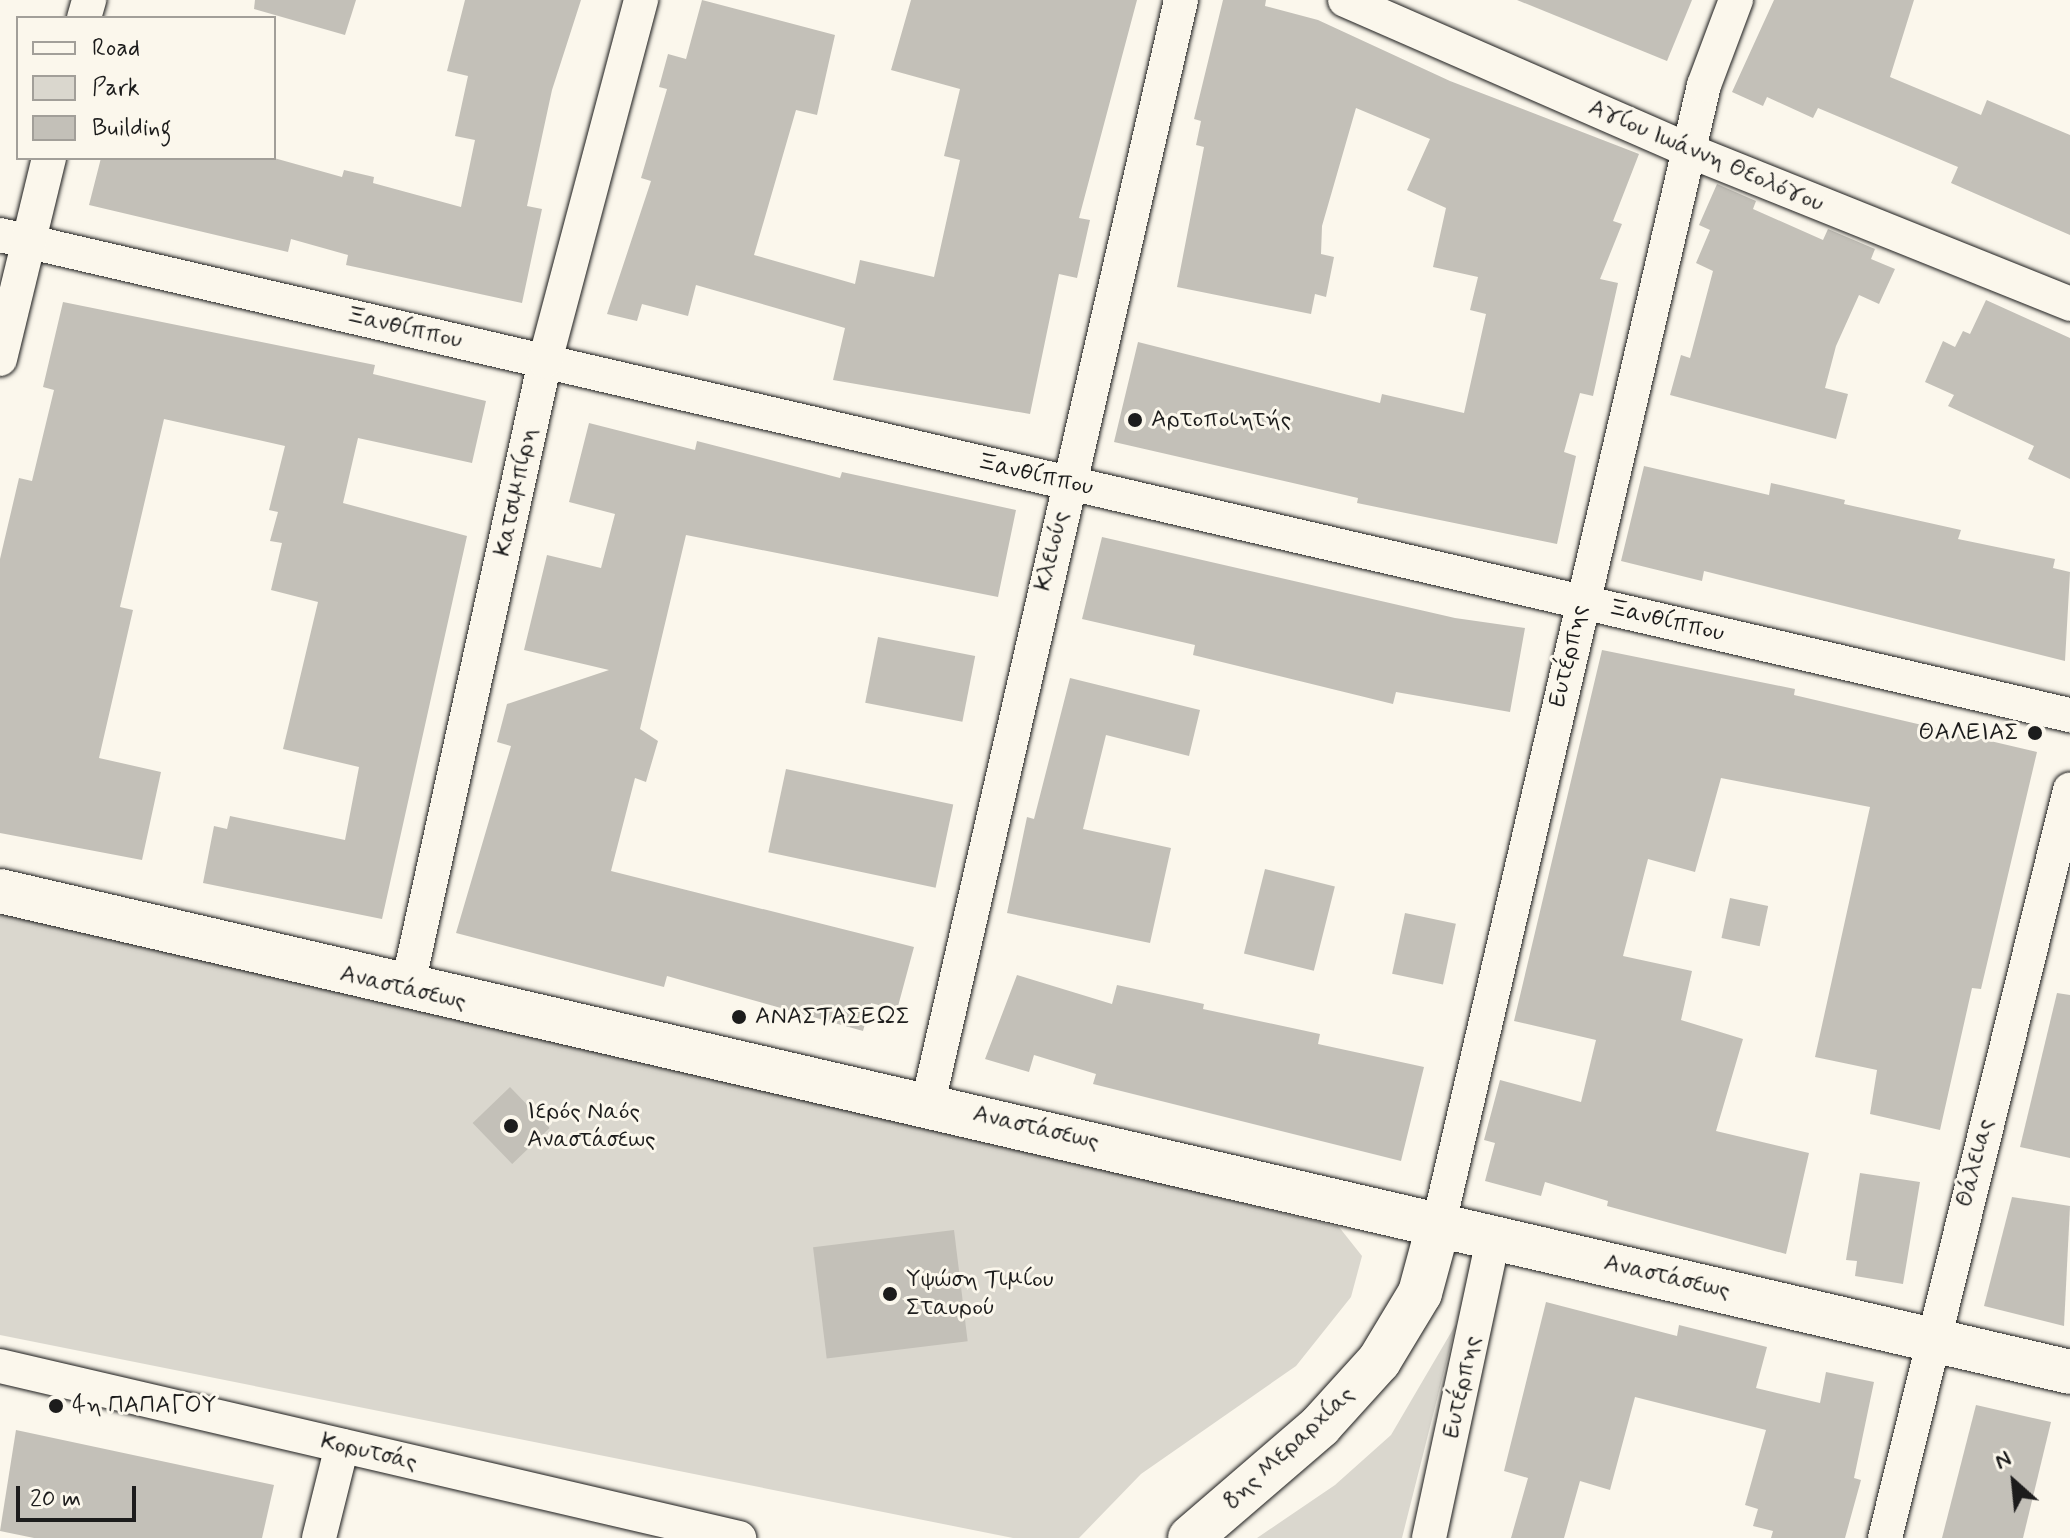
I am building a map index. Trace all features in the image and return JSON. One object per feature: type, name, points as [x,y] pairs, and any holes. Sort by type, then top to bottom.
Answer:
[{"type":"street","name":"Κατσιμπίρη","points":[[407,989],[545,361],[641,0]]},
{"type":"street","name":"Κλειούς","points":[[928,1103],[1067,482],[1181,0]]},
{"type":"street","name":"Αγίου Ιωάννη Θεολόγου","points":[[1345,0],[1690,151],[2070,304]]},
{"type":"street","name":"Ευτέρπης","points":[[1439,1223],[1704,85],[1736,0]]},
{"type":"street","points":[[0,359],[14,238],[48,160]]},
{"type":"street","name":"Ξανθίππου","points":[[14,238],[2070,715]]},
{"type":"street","name":"Θάλειας","points":[[1885,1538],[1930,1339],[2070,790]]},
{"type":"street","name":"Αναστάσεως","points":[[0,891],[407,989],[928,1103],[2070,1372]]},
{"type":"street","name":"8ης Μεραρχίας","points":[[1190,1538],[1320,1426],[1379,1361],[1420,1293],[1439,1223]]},
{"type":"street","name":"Ευτέρπης","points":[[1429,1538],[1494,1236]]},
{"type":"street","name":"Κορυτσάς","points":[[0,1366],[739,1538]]},
{"type":"street","points":[[319,1538],[342,1446]]},
{"type":"green space","points":[[0,895],[1339,1227],[1362,1256],[1351,1297],[1296,1366],[1141,1474],[1079,1538],[1013,1538],[0,1335]]},
{"type":"green space","points":[[1456,1324],[1402,1538],[1257,1538],[1335,1485],[1391,1435]]},
{"type":"building","points":[[255,0],[356,0],[345,35],[254,9]]},
{"type":"building","points":[[465,0],[581,0],[552,90],[527,206],[542,209],[522,303],[346,265],[348,255],[291,239],[288,252],[89,205],[100,160],[276,159],[342,177],[344,170],[374,177],[373,183],[461,207],[475,140],[455,136],[468,76],[447,71]]},
{"type":"building","points":[[702,0],[835,35],[817,115],[796,110],[754,255],[855,284],[860,260],[934,277],[960,160],[944,156],[960,89],[891,70],[911,0],[1137,0],[1079,218],[1090,220],[1077,278],[1059,274],[1030,414],[833,380],[845,328],[696,285],[688,316],[642,304],[637,321],[607,314],[651,181],[641,178],[667,89],[659,87],[668,54],[686,59]]},
{"type":"building","points":[[1223,0],[1266,0],[1265,6],[1318,20],[1450,81],[1639,154],[1613,221],[1622,224],[1600,279],[1618,283],[1593,396],[1580,393],[1564,452],[1576,456],[1557,544],[1357,503],[1358,498],[1114,442],[1138,342],[1380,403],[1382,394],[1464,413],[1486,314],[1470,310],[1478,277],[1433,267],[1446,208],[1407,190],[1430,139],[1356,108],[1322,226],[1321,254],[1334,257],[1326,297],[1315,294],[1311,314],[1177,287],[1204,147],[1196,145],[1201,121],[1194,119]]},
{"type":"building","points":[[1517,0],[1692,0],[1667,61]]},
{"type":"building","points":[[1774,0],[1914,0],[1890,77],[1981,115],[1987,100],[2070,135],[2070,235],[1951,183],[1958,167],[1818,108],[1813,118],[1767,97],[1763,106],[1732,92]]},
{"type":"building","points":[[1717,184],[1756,201],[1753,209],[1823,240],[1828,229],[1875,249],[1871,259],[1895,269],[1879,304],[1859,295],[1836,346],[1825,388],[1848,394],[1836,439],[1670,395],[1681,355],[1690,358],[1713,271],[1696,263],[1710,230],[1699,225]]},
{"type":"building","points":[[1986,300],[2070,338],[2070,479],[2028,459],[2034,446],[1948,406],[1954,395],[1925,382],[1943,341],[1955,347],[1963,331],[1970,334]]},
{"type":"building","points":[[63,302],[375,365],[373,374],[486,401],[472,463],[358,438],[343,503],[467,536],[382,919],[203,883],[214,826],[227,829],[230,816],[345,840],[359,767],[283,749],[318,602],[271,590],[282,543],[270,541],[278,512],[269,510],[285,446],[164,419],[120,607],[133,610],[99,758],[161,772],[142,860],[0,833],[0,559],[19,478],[32,481],[54,390],[43,387]]},
{"type":"building","points":[[589,423],[695,450],[697,441],[840,478],[842,472],[1016,510],[998,597],[686,535],[640,729],[658,741],[646,782],[635,778],[611,871],[914,947],[897,1010],[871,1003],[863,1031],[667,976],[664,987],[456,933],[511,746],[497,742],[507,704],[609,670],[524,650],[547,555],[601,568],[615,514],[569,502]]},
{"type":"building","points":[[1644,466],[1769,495],[1771,483],[1845,500],[1844,504],[1961,530],[1958,539],[2055,559],[2053,568],[2070,572],[2065,661],[1704,571],[1702,581],[1621,561]]},
{"type":"building","points":[[1102,537],[1455,618],[1525,628],[1510,712],[1396,692],[1393,704],[1193,655],[1195,645],[1082,619]]},
{"type":"building","points":[[878,637],[975,656],[962,722],[865,703]]},
{"type":"building","points":[[1602,650],[1795,689],[1794,695],[2037,752],[1981,989],[1972,988],[1940,1130],[1870,1114],[1877,1070],[1815,1057],[1870,807],[1721,778],[1695,872],[1648,859],[1623,956],[1692,971],[1681,1020],[1743,1039],[1716,1131],[1809,1153],[1786,1254],[1607,1206],[1608,1201],[1545,1182],[1541,1196],[1485,1181],[1495,1143],[1484,1140],[1500,1080],[1581,1102],[1596,1040],[1514,1021]]},
{"type":"building","points":[[1070,678],[1200,710],[1189,756],[1106,735],[1083,829],[1171,848],[1150,943],[1007,913],[1027,817],[1034,819]]},
{"type":"building","points":[[786,769],[953,805],[936,888],[768,852]]},
{"type":"building","points":[[1265,869],[1335,886],[1314,971],[1244,953]]},
{"type":"building","points":[[1730,898],[1768,906],[1760,946],[1721,938]]},
{"type":"building","points":[[1405,913],[1456,924],[1443,984],[1392,974]]},
{"type":"building","points":[[1017,975],[1112,1004],[1117,985],[1204,1004],[1203,1009],[1320,1034],[1318,1044],[1424,1067],[1401,1161],[1093,1084],[1096,1074],[1034,1055],[1029,1072],[985,1059]]},
{"type":"building","points":[[2057,993],[2070,995],[2070,1158],[2020,1147]]},
{"type":"building","name":"Ιερός Ναός Αναστάσεως","points":[[510,1087],[550,1128],[512,1164],[473,1123]]},
{"type":"building","points":[[1860,1173],[1920,1182],[1903,1284],[1855,1276],[1857,1261],[1846,1260]]},
{"type":"building","points":[[2012,1197],[2070,1206],[2064,1326],[1984,1306]]},
{"type":"building","name":"Υψώση Τιμίου Σταυρού","points":[[954,1230],[968,1341],[827,1358],[813,1247]]},
{"type":"building","points":[[1546,1302],[1677,1336],[1679,1325],[1767,1347],[1756,1388],[1820,1403],[1826,1372],[1874,1382],[1854,1478],[1861,1480],[1845,1538],[1771,1538],[1773,1531],[1753,1526],[1758,1509],[1745,1505],[1766,1430],[1635,1397],[1610,1490],[1580,1481],[1564,1538],[1511,1538],[1528,1478],[1504,1471]]},
{"type":"building","points":[[1976,1405],[2051,1422],[2023,1538],[1942,1538]]},
{"type":"building","points":[[16,1430],[274,1485],[262,1538],[34,1538],[0,1531]]},
{"type":"place","name":"Αρτοποιητής","points":[[1135,420]]},
{"type":"place","name":"ΘΑΛΕΙΑΣ","points":[[2035,733]]},
{"type":"place","name":"ΑΝΑΣΤΑΣΕΩΣ","points":[[739,1017]]},
{"type":"place","name":"Ιερός Ναός Αναστάσεως","points":[[511,1126]]},
{"type":"place","name":"Υψώση Τιμίου Σταυρού","points":[[890,1294]]},
{"type":"place","name":"4η ΠΑΠΑΓΟΥ","points":[[56,1406]]}]
